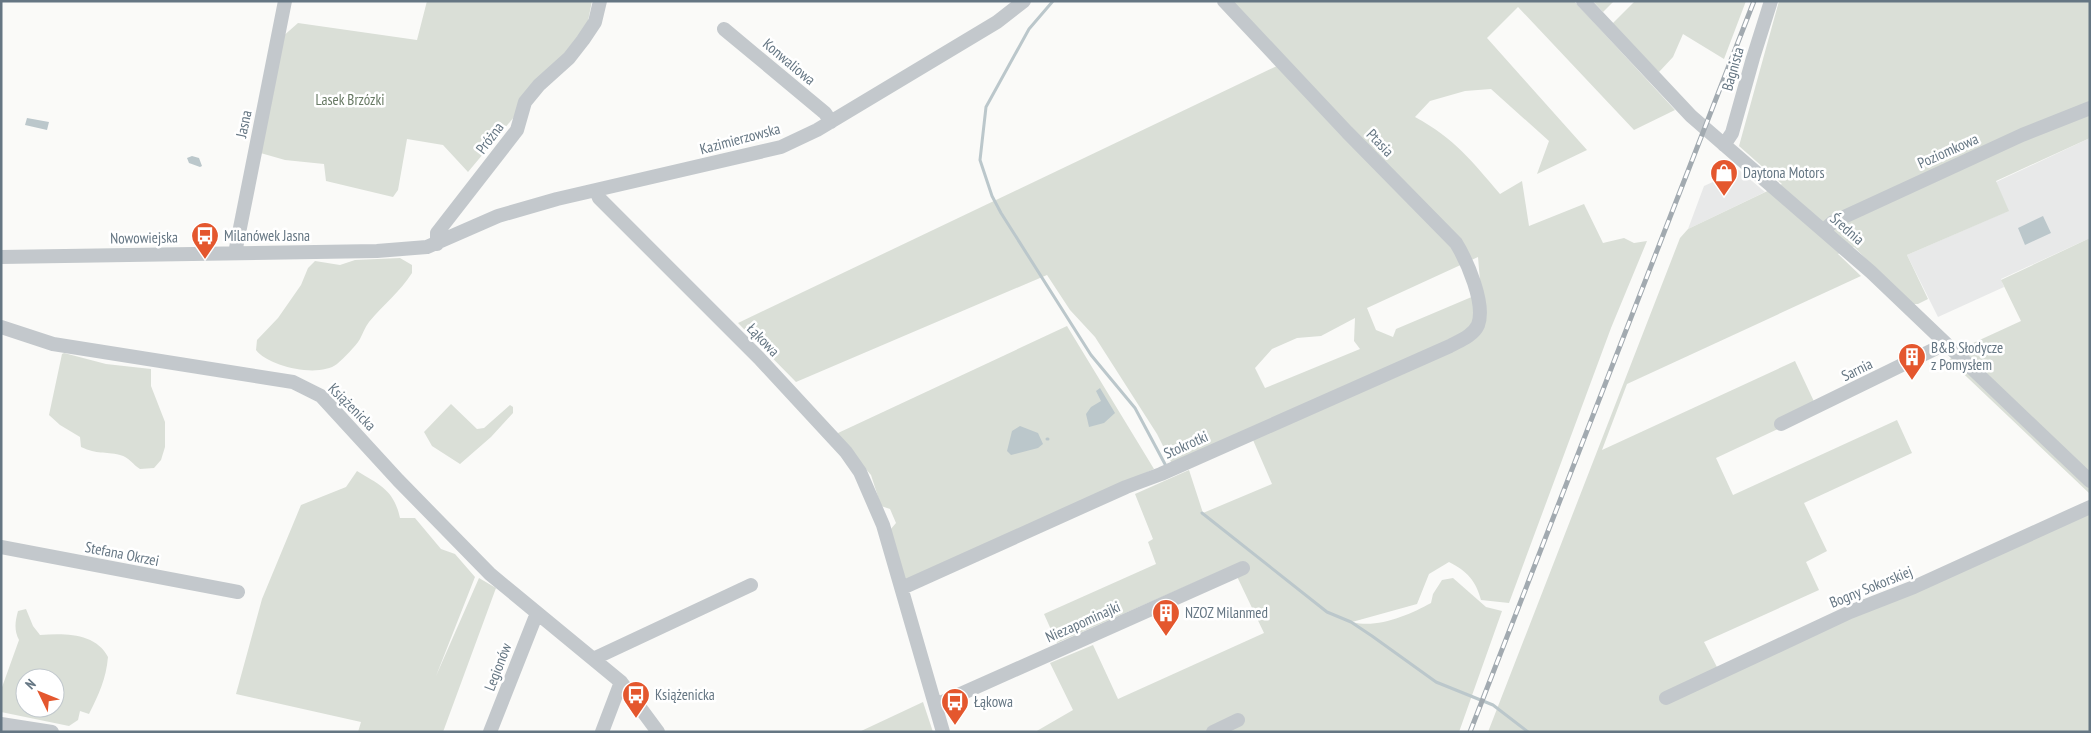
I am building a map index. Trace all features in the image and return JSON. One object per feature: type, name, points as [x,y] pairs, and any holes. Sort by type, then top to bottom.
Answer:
[{"type":"street","name":"Jasna","points":[[235,253],[285,1]]},
{"type":"street","name":"Próżna","points":[[436,244],[437,233],[517,130],[525,102],[539,84],[569,58],[583,40],[595,22],[600,1]]},
{"type":"street","name":"Kazimierzowska","points":[[436,244],[498,216],[596,190],[763,153],[801,139],[997,22],[1024,1]]},
{"type":"street","name":"Ptasia","points":[[1224,1],[1347,132],[1456,243],[1466,259],[1474,284],[1480,314],[1478,325]]},
{"type":"street","name":"Średnia","points":[[1583,1],[1691,116],[1824,230],[2090,481]]},
{"type":"street","name":"Bagnista","points":[[1724,145],[1732,133],[1771,1]]},
{"type":"street","name":"Konwaliowa","points":[[724,29],[825,113],[831,122]]},
{"type":"street","name":"Poziomkowa","points":[[1824,230],[1832,222],[2022,136],[2090,108]]},
{"type":"street","name":"Łąkowa","points":[[596,190],[599,198],[759,358],[846,452],[860,472],[883,525],[936,705],[942,732]]},
{"type":"street","name":"Nowowiejska","points":[[1,257],[399,250],[421,248],[436,244]]},
{"type":"street","name":"Stokrotki","points":[[902,588],[1126,487],[1161,474],[1450,346],[1470,335],[1478,325]]},
{"type":"street","name":"Książenicka","points":[[1,327],[53,344],[196,365],[293,382],[307,387],[321,396],[398,480],[490,574],[622,682],[658,732]]},
{"type":"street","name":"Sarnia","points":[[1781,424],[1945,344]]},
{"type":"street","name":"Bogny Sokorskiej","points":[[1666,698],[1850,612],[1914,587],[2090,507]]},
{"type":"street","name":"Stefana Okrzei","points":[[1,547],[238,592]]},
{"type":"street","name":"Niezapominajki","points":[[936,705],[1243,568]]},
{"type":"street","points":[[593,659],[751,585]]},
{"type":"street","name":"Legionów","points":[[490,732],[537,613]]},
{"type":"street","points":[[602,732],[622,682]]},
{"type":"street","points":[[1213,732],[1238,720]]},
{"type":"street","points":[[1,724],[52,732]]},
{"type":"shaded area","points":[[27,118],[49,122],[47,130],[25,125]]},
{"type":"shaded area","points":[[2090,138],[2090,238],[2001,279],[2004,287],[1938,317],[1907,255],[2008,211],[1996,182]]},
{"type":"shaded area","points":[[192,156],[199,158],[202,166],[189,163],[187,158]]},
{"type":"shaded area","points":[[1739,170],[1765,192],[1688,229],[1704,186]]},
{"type":"shaded area","points":[[2043,216],[2051,233],[2025,245],[2018,228]]},
{"type":"shaded area","points":[[1100,388],[1115,413],[1104,423],[1089,427],[1086,414],[1091,407],[1101,401],[1096,391]]},
{"type":"shaded area","points":[[1020,426],[1038,433],[1043,444],[1038,448],[1011,455],[1007,451],[1012,431]]},
{"type":"green space","name":"Lasek Brzózki","points":[[427,1],[592,1],[586,31],[468,172],[443,145],[407,139],[398,190],[393,197],[326,181],[324,164],[285,160],[257,152],[281,38],[298,23],[417,40]]},
{"type":"green space","points":[[1229,1],[1574,1],[1675,110],[1634,130],[1518,7],[1487,38],[1587,150],[1537,174],[1549,141],[1491,89],[1465,91],[1430,101],[1415,117],[1429,125],[1462,151],[1500,194],[1522,181],[1529,226],[1584,204],[1603,243],[1624,238],[1634,243],[1647,241],[1611,328],[1509,603],[1481,600],[1470,577],[1449,562],[1429,574],[1417,604],[1352,622],[1372,624],[1393,620],[1413,612],[1431,603],[1433,594],[1442,580],[1453,578],[1486,607],[1502,611],[1459,732],[1035,732],[1073,710],[1050,663],[1093,645],[1118,699],[1264,633],[1232,566],[1057,643],[1044,614],[1156,564],[1148,542],[1153,539],[1135,494],[1189,470],[1203,513],[1272,484],[1253,440],[1172,464],[1157,434],[1095,337],[1070,310],[1047,275],[796,382],[738,323],[1279,65]],"holes":[[[1478,257],[1481,293],[1396,329],[1393,337],[1376,330],[1367,308]],[[1355,318],[1354,341],[1360,349],[1265,388],[1255,368],[1272,349],[1297,338],[1321,336]]]},
{"type":"green space","points":[[1593,1],[1614,1],[1603,12]]},
{"type":"green space","points":[[1635,1],[1746,1],[1724,59],[1683,34],[1673,57],[1659,72],[1612,24]]},
{"type":"green space","points":[[1779,1],[2090,1],[2090,138],[1996,181],[2009,211],[1907,255],[1928,299],[1918,304],[1912,304],[1854,247],[1838,254],[1861,276],[1627,384],[1602,450],[1795,361],[1818,410],[1716,458],[1733,495],[1897,420],[1912,453],[1804,503],[1827,551],[1806,562],[1819,590],[1704,642],[1718,669],[2090,501],[2090,732],[1488,732],[1680,238],[1688,229],[1782,184],[1739,146]]},
{"type":"green space","points":[[2090,238],[2090,494],[1949,360],[1960,349],[2021,321],[2001,280]]},
{"type":"green space","points":[[400,258],[412,265],[412,273],[369,322],[360,339],[337,364],[319,370],[295,369],[272,361],[262,356],[256,350],[257,340],[278,318],[301,285],[308,268],[315,261],[340,265],[355,260]]},
{"type":"green space","points":[[1067,326],[1154,469],[910,581],[905,578],[890,530],[896,523],[890,509],[881,506],[871,475],[838,437],[838,433]]},
{"type":"green space","points":[[62,354],[106,364],[151,369],[151,386],[165,422],[165,447],[161,460],[154,468],[140,469],[123,456],[92,451],[81,447],[80,437],[60,425],[49,415]]},
{"type":"green space","points":[[451,404],[477,429],[484,428],[510,405],[513,407],[513,413],[491,437],[460,464],[432,446],[424,432]]},
{"type":"green space","points":[[357,471],[385,489],[394,501],[400,518],[415,518],[441,549],[455,554],[475,577],[436,676],[479,578],[496,588],[443,732],[358,732],[361,722],[236,694],[262,599],[301,505],[346,487]]},
{"type":"green space","points":[[26,609],[33,626],[40,635],[79,636],[96,643],[103,649],[108,657],[106,672],[102,686],[89,714],[80,711],[78,720],[69,726],[30,718],[65,718],[65,668],[15,668],[15,715],[1,712],[1,690],[19,640],[16,633],[18,611]]},
{"type":"green space","points":[[923,702],[933,732],[859,732]]},
{"type":"waterway","points":[[1053,1],[1029,29],[986,107],[980,160],[992,196],[1001,213],[1091,355],[1135,408],[1166,466]]},
{"type":"waterway","points":[[1202,513],[1327,612],[1351,622],[1436,682],[1493,705],[1528,732]]},
{"type":"railway","points":[[1470,732],[1754,1]]},
{"type":"place","name":"Daytona Motors","points":[[1724,197]]},
{"type":"place","name":"Milanówek Jasna","points":[[205,260]]},
{"type":"place","name":"B&B Słodycze z Pomysłem","points":[[1912,381]]},
{"type":"place","name":"NZOZ Milanmed","points":[[1166,637]]},
{"type":"place","name":"Książenicka","points":[[636,719]]},
{"type":"place","name":"Łąkowa","points":[[955,726]]}]
